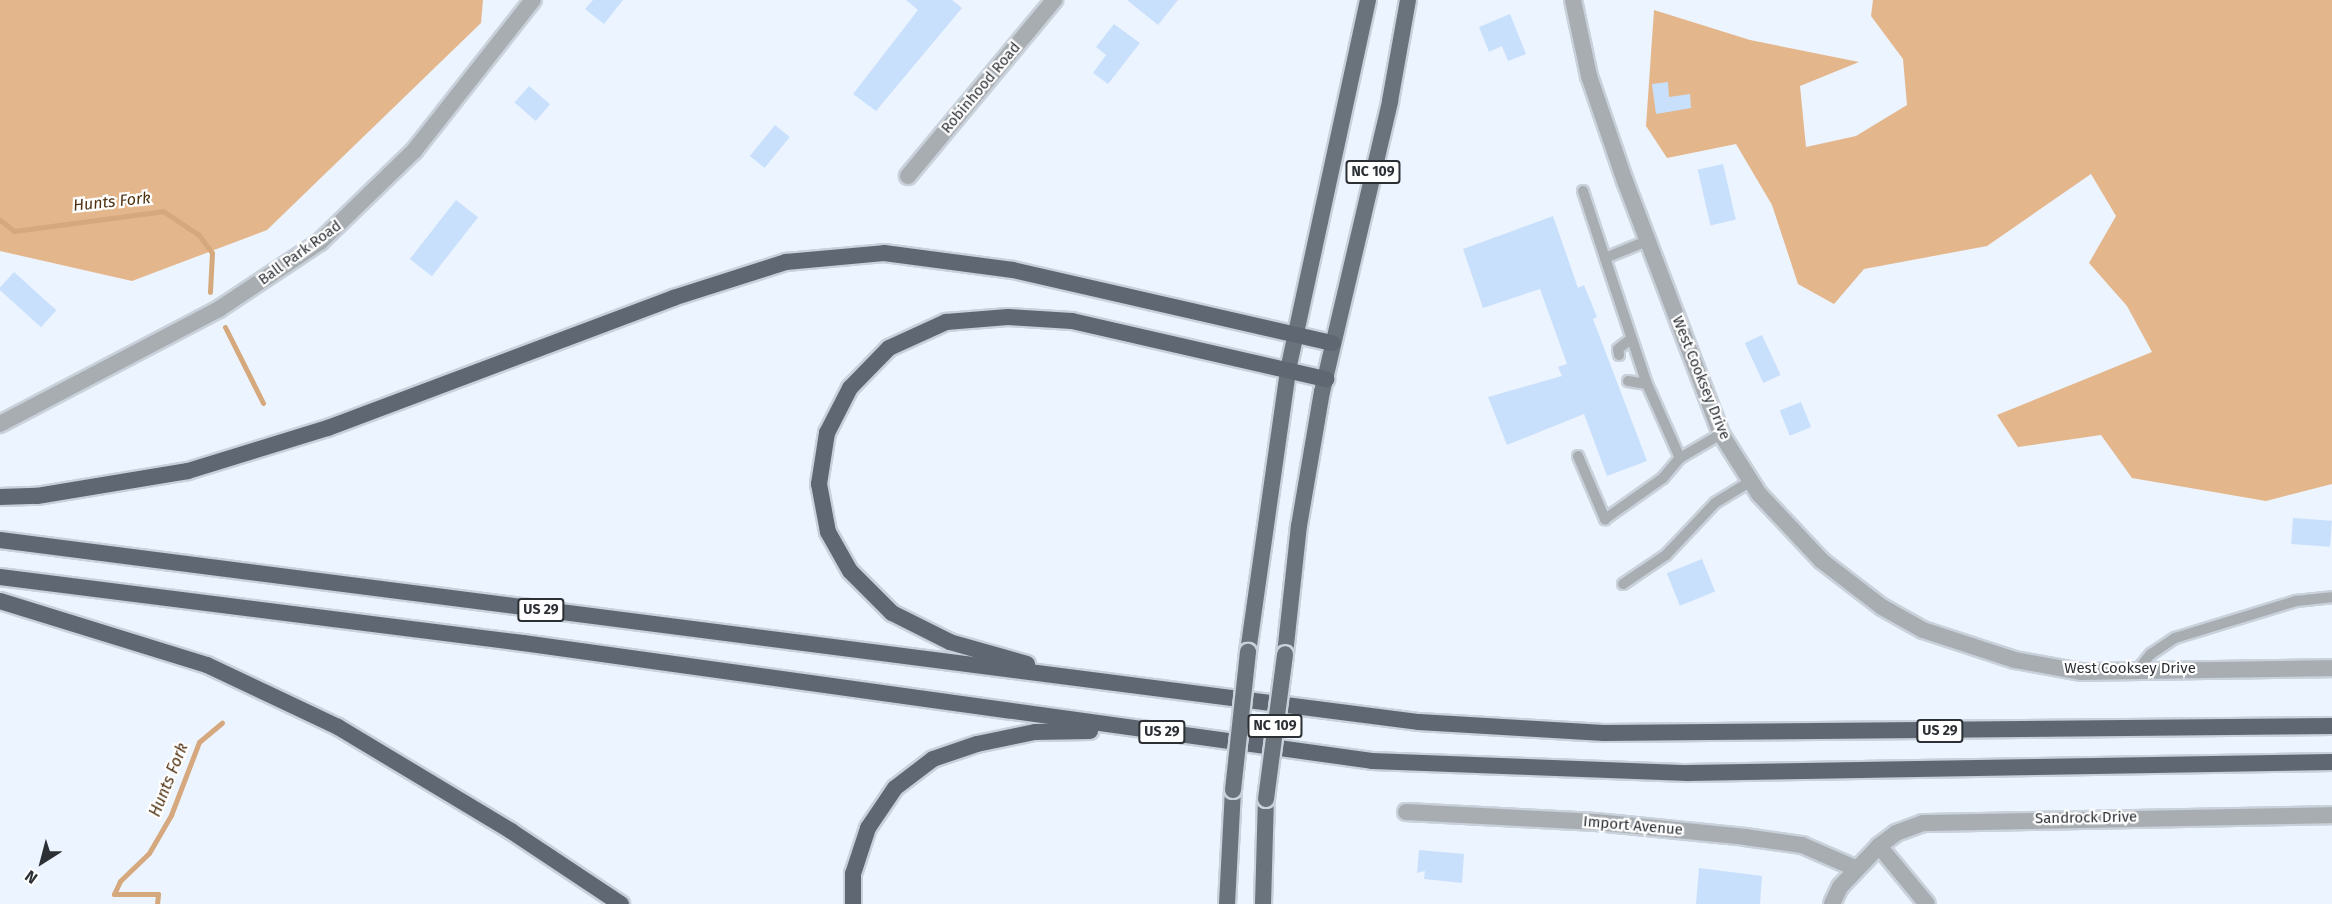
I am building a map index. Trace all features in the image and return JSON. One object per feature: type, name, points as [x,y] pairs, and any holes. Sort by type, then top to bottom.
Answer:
[{"type":"highway","points":[[0,497],[37,496],[188,471],[328,428],[673,298],[786,262],[884,254],[1012,270],[1333,344]]},
{"type":"highway","points":[[1083,680],[950,642],[892,613],[850,571],[828,532],[819,484],[827,433],[850,388],[889,348],[945,322],[1008,317],[1072,321],[1326,379]]},
{"type":"highway","name":"US 29","points":[[0,540],[1419,722],[1604,733],[2332,726]]},
{"type":"highway","name":"US 29","points":[[0,577],[1372,761],[1588,773],[2332,762]]},
{"type":"highway","points":[[0,601],[207,665],[338,727],[511,831],[621,904]]},
{"type":"highway","points":[[853,904],[852,874],[868,828],[895,788],[933,759],[976,744],[1035,732],[1142,730]]},
{"type":"main road","name":"NC 109","points":[[1227,904],[1233,789],[1248,652],[1288,370],[1368,0]]},
{"type":"main road","name":"NC 109","points":[[1263,904],[1266,798],[1299,526],[1333,344],[1390,101],[1408,0]]},
{"type":"street","name":"Ball Park Road","points":[[0,424],[219,309],[321,242],[414,151],[533,0]]},
{"type":"street","name":"Robinhood Road","points":[[908,176],[1054,0]]},
{"type":"street","name":"West Cooksey Drive","points":[[1573,0],[1589,76],[1647,241],[1721,434],[1751,481],[1788,529],[1822,561],[1882,608],[1923,630],[1969,648],[2053,668],[2137,671],[2332,668]]},
{"type":"street","name":"Import Avenue","points":[[1406,812],[1596,822],[1745,837],[1802,845],[1855,868]]},
{"type":"street","name":"Sandrock Drive","points":[[1832,904],[1855,868],[1879,846],[1906,827],[1967,819],[2332,815]]},
{"type":"street","points":[[1879,846],[1927,904]]},
{"type":"lane","points":[[1583,191],[1647,384],[1680,458]]},
{"type":"lane","points":[[1605,258],[1647,241]]},
{"type":"lane","points":[[1619,355],[1618,349],[1631,339]]},
{"type":"lane","points":[[1628,381],[1647,384]]},
{"type":"lane","points":[[1578,456],[1605,519],[1663,478],[1680,458],[1721,434]]},
{"type":"lane","points":[[1623,584],[1666,555],[1715,503],[1751,481]]},
{"type":"lane","points":[[2137,671],[2151,654],[2175,638],[2296,601],[2332,597]]},
{"type":"shaded area","points":[[0,0],[483,0],[481,23],[267,230],[132,281],[0,251]]},
{"type":"shaded area","points":[[1873,0],[2332,0],[2332,484],[2266,501],[2132,478],[2101,435],[2018,447],[1997,415],[2152,352],[2127,306],[2089,263],[2116,216],[2091,174],[1987,246],[1864,269],[1834,304],[1798,284],[1772,205],[1736,144],[1667,158],[1646,126],[1654,10],[1750,40],[1859,62],[1800,86],[1806,147],[1856,136],[1907,105],[1903,59],[1871,16]]},
{"type":"building","points":[[593,0],[623,0],[604,24],[585,9]]},
{"type":"building","points":[[906,0],[952,0],[962,8],[876,111],[853,94],[918,10]]},
{"type":"building","points":[[1127,0],[1178,0],[1158,25]]},
{"type":"building","points":[[1510,14],[1526,54],[1508,61],[1502,46],[1489,52],[1479,27]]},
{"type":"building","points":[[1114,24],[1140,43],[1108,84],[1093,73],[1106,55],[1096,47]]},
{"type":"building","points":[[1668,82],[1669,97],[1690,94],[1691,108],[1656,114],[1652,84]]},
{"type":"building","points":[[529,86],[550,104],[536,121],[515,103]]},
{"type":"building","points":[[775,125],[790,137],[765,168],[750,156]]},
{"type":"building","points":[[1723,164],[1736,220],[1710,225],[1698,170]]},
{"type":"building","points":[[456,200],[478,217],[432,276],[410,259]]},
{"type":"building","points":[[1553,216],[1578,288],[1584,285],[1597,317],[1593,319],[1647,461],[1607,476],[1584,414],[1507,445],[1488,397],[1562,376],[1558,367],[1567,364],[1540,289],[1483,308],[1463,249]]},
{"type":"building","points":[[14,272],[56,310],[41,327],[0,290]]},
{"type":"building","points":[[1762,335],[1781,375],[1763,383],[1745,343]]},
{"type":"building","points":[[1801,402],[1811,427],[1790,436],[1780,411]]},
{"type":"building","points":[[2293,518],[2332,521],[2330,547],[2291,544]]},
{"type":"building","points":[[1702,559],[1715,591],[1680,606],[1667,573]]},
{"type":"building","points":[[1419,850],[1464,854],[1462,883],[1424,879],[1425,871],[1417,873]]},
{"type":"building","points":[[1699,868],[1762,876],[1760,904],[1696,904]]},
{"type":"waterway","name":"Hunts Fork","points":[[0,220],[14,231],[163,211],[199,235],[212,253],[210,292]]},
{"type":"waterway","name":"Hunts Fork","points":[[225,327],[263,403]]},
{"type":"waterway","name":"Hunts Fork","points":[[157,904],[158,894],[114,894],[120,881],[149,853],[171,815],[199,742],[222,723]]}]
